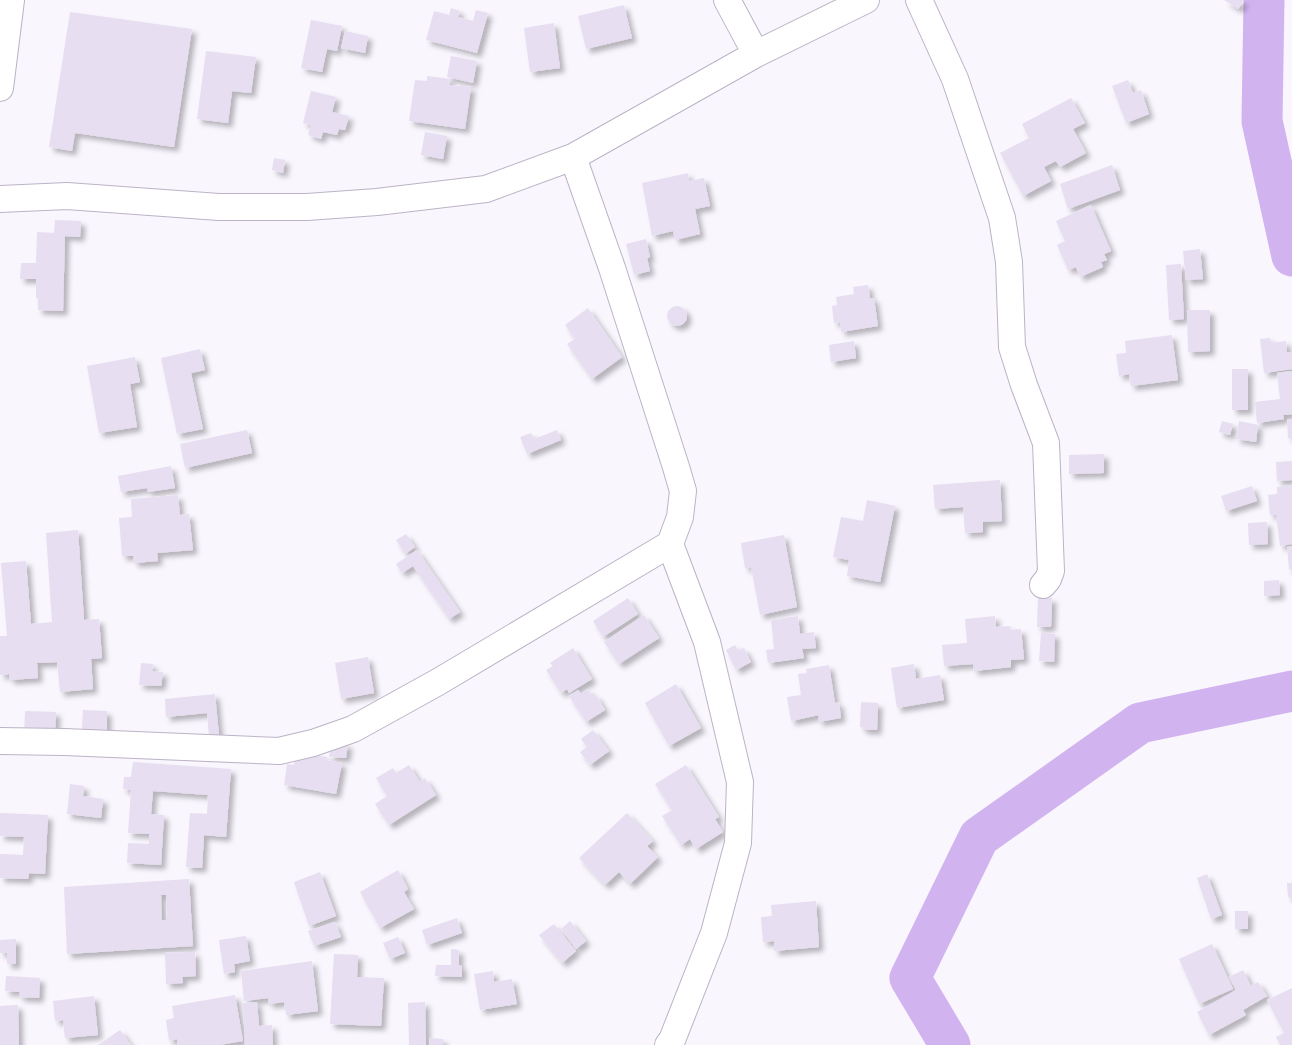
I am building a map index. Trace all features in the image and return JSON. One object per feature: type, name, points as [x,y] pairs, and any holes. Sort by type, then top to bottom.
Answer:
[{"type":"street","points":[[727,0],[756,54]]},
{"type":"street","points":[[0,199],[67,196],[219,207],[307,207],[486,189],[573,157],[756,54],[866,0]]},
{"type":"street","points":[[919,0],[955,79],[1002,218],[1010,262],[1012,347],[1046,443],[1051,571],[1043,585]]},
{"type":"street","points":[[0,88],[6,14]]},
{"type":"street","points":[[0,741],[278,751],[313,743],[353,728],[438,682],[670,544],[680,517],[683,491],[681,483],[612,268],[573,157]]},
{"type":"street","points":[[668,1045],[672,1040],[716,924],[738,843],[740,782],[707,642],[670,544]]},
{"type":"building","points":[[1224,0],[1244,0],[1238,9]]},
{"type":"building","points":[[624,5],[632,38],[586,49],[578,16]]},
{"type":"building","points":[[451,8],[460,11],[458,17],[473,21],[476,10],[488,13],[477,53],[426,40],[434,11],[449,15]]},
{"type":"building","points":[[70,12],[192,29],[174,147],[75,133],[72,151],[49,147]]},
{"type":"building","points":[[311,20],[342,26],[337,51],[327,49],[322,72],[301,68]]},
{"type":"building","points":[[554,23],[560,68],[530,72],[524,28]]},
{"type":"building","points":[[345,31],[368,36],[365,53],[341,48]]},
{"type":"building","points":[[206,51],[256,57],[251,93],[232,91],[228,123],[197,119]]},
{"type":"building","points":[[451,56],[477,61],[473,83],[447,77]]},
{"type":"building","points":[[427,76],[450,79],[449,85],[471,87],[465,129],[409,121],[415,80],[427,81]]},
{"type":"building","points":[[1128,80],[1133,93],[1141,90],[1149,114],[1126,123],[1112,86]]},
{"type":"building","points":[[311,91],[336,97],[332,112],[349,116],[345,130],[339,129],[337,135],[323,132],[321,139],[308,135],[311,125],[303,123]]},
{"type":"building","points":[[1071,98],[1085,123],[1073,129],[1086,153],[1060,167],[1056,161],[1044,167],[1051,181],[1023,196],[1000,153],[1029,138],[1022,124]]},
{"type":"building","points":[[425,132],[447,136],[443,159],[421,155]]},
{"type":"building","points":[[274,158],[285,160],[283,173],[272,170]]},
{"type":"building","points":[[1112,165],[1120,190],[1068,209],[1060,184]]},
{"type":"building","points":[[688,173],[689,181],[704,178],[710,206],[695,209],[700,234],[675,240],[673,231],[652,236],[642,183]]},
{"type":"building","points":[[1091,205],[1111,251],[1104,254],[1107,260],[1101,262],[1103,267],[1080,277],[1076,267],[1068,270],[1057,245],[1065,241],[1056,221]]},
{"type":"building","points":[[55,220],[81,221],[80,237],[65,236],[63,311],[38,310],[36,279],[20,279],[21,263],[36,263],[37,232],[54,233]]},
{"type":"building","points":[[646,239],[650,257],[647,258],[650,271],[634,275],[626,244]]},
{"type":"building","points":[[1200,249],[1203,279],[1186,280],[1183,251]]},
{"type":"building","points":[[1181,264],[1184,319],[1169,320],[1166,265]]},
{"type":"building","points":[[868,285],[870,298],[874,298],[878,326],[841,332],[840,322],[834,323],[832,306],[837,305],[836,297],[854,294],[853,287]]},
{"type":"building","points":[[677,306],[684,309],[687,316],[684,323],[677,326],[670,323],[667,316],[670,309]]},
{"type":"building","points":[[588,308],[622,357],[592,379],[567,344],[575,339],[565,325]]},
{"type":"building","points":[[1187,310],[1210,310],[1210,351],[1188,352]]},
{"type":"building","points":[[1172,335],[1178,380],[1131,386],[1129,374],[1119,376],[1116,354],[1126,353],[1125,341]]},
{"type":"building","points":[[1270,338],[1271,343],[1286,341],[1287,352],[1292,352],[1292,369],[1264,373],[1260,339]]},
{"type":"building","points":[[854,341],[856,358],[831,362],[829,345]]},
{"type":"building","points":[[200,349],[205,370],[191,373],[203,429],[177,434],[161,358]]},
{"type":"building","points":[[135,357],[140,382],[130,384],[137,427],[99,433],[87,366]]},
{"type":"building","points":[[1232,369],[1248,369],[1248,410],[1232,410]]},
{"type":"building","points":[[1292,371],[1292,414],[1283,415],[1284,419],[1257,423],[1255,402],[1280,399],[1277,373]]},
{"type":"building","points":[[1287,419],[1292,419],[1292,438],[1288,438]]},
{"type":"building","points":[[1222,421],[1233,424],[1230,435],[1219,432]]},
{"type":"building","points":[[1239,421],[1258,425],[1256,442],[1236,439]]},
{"type":"building","points":[[247,430],[252,453],[185,468],[180,444]]},
{"type":"building","points":[[557,430],[561,440],[527,454],[520,437],[531,433],[534,439]]},
{"type":"building","points":[[1104,454],[1104,473],[1069,474],[1069,455]]},
{"type":"building","points":[[1292,461],[1292,480],[1277,481],[1276,462]]},
{"type":"building","points":[[171,466],[175,488],[148,492],[147,488],[121,492],[118,476]]},
{"type":"building","points":[[1000,480],[1002,521],[983,522],[983,532],[965,533],[963,507],[935,509],[933,485]]},
{"type":"building","points":[[1292,485],[1292,544],[1280,546],[1276,515],[1270,515],[1268,495],[1277,494],[1277,487]]},
{"type":"building","points":[[1252,486],[1257,501],[1226,511],[1221,496]]},
{"type":"building","points":[[178,495],[180,515],[189,514],[193,550],[157,553],[158,561],[134,563],[133,556],[122,556],[119,518],[132,517],[131,499]]},
{"type":"building","points":[[867,500],[895,506],[880,582],[847,576],[849,560],[833,557],[841,517],[863,521]]},
{"type":"building","points":[[1267,522],[1268,544],[1249,545],[1248,523]]},
{"type":"building","points":[[78,530],[84,620],[99,619],[102,658],[91,659],[93,689],[60,692],[57,662],[37,663],[38,678],[10,680],[9,674],[0,675],[0,636],[7,636],[1,563],[26,561],[31,624],[52,622],[46,533]]},
{"type":"building","points":[[406,534],[415,547],[405,554],[396,540]]},
{"type":"building","points":[[784,535],[797,607],[760,615],[751,567],[745,568],[741,543]]},
{"type":"building","points":[[1292,546],[1292,569],[1289,569],[1287,547]]},
{"type":"building","points":[[417,550],[460,612],[449,619],[413,566],[402,573],[396,564]]},
{"type":"building","points":[[1279,580],[1280,595],[1264,596],[1264,581]]},
{"type":"building","points":[[628,598],[638,614],[603,637],[593,621]]},
{"type":"building","points":[[1038,598],[1052,598],[1051,627],[1037,627]]},
{"type":"building","points":[[644,615],[659,638],[619,664],[604,642]]},
{"type":"building","points":[[798,616],[800,634],[814,632],[816,648],[802,649],[804,658],[768,663],[766,650],[774,649],[771,620]]},
{"type":"building","points":[[995,616],[996,627],[1010,626],[1011,630],[1021,629],[1024,659],[1011,660],[1011,667],[974,671],[973,664],[944,666],[942,645],[967,643],[965,619]]},
{"type":"building","points":[[1041,633],[1055,634],[1054,662],[1039,661]]},
{"type":"building","points":[[735,645],[738,651],[744,648],[751,662],[736,670],[726,650]]},
{"type":"building","points":[[573,648],[592,679],[569,693],[567,689],[561,693],[546,670],[553,666],[550,663]]},
{"type":"building","points":[[368,657],[374,693],[341,699],[335,663]]},
{"type":"building","points":[[141,663],[153,664],[152,671],[163,672],[161,686],[139,685]]},
{"type":"building","points":[[914,664],[916,679],[940,675],[944,700],[897,708],[891,668]]},
{"type":"building","points":[[829,665],[835,703],[839,702],[841,718],[818,722],[819,715],[791,721],[787,697],[801,695],[798,674],[807,673],[806,669]]},
{"type":"building","points":[[676,684],[701,728],[669,746],[645,703]]},
{"type":"building","points":[[588,689],[593,697],[596,695],[605,710],[586,722],[569,696],[578,690],[581,694]]},
{"type":"building","points":[[215,694],[219,735],[209,736],[207,713],[166,717],[165,699]]},
{"type":"building","points":[[861,702],[878,703],[877,730],[864,730],[864,728],[860,727]]},
{"type":"building","points":[[83,710],[107,711],[107,730],[82,730]]},
{"type":"building","points":[[25,711],[56,712],[55,735],[24,735]]},
{"type":"building","points":[[593,730],[609,751],[590,765],[580,752],[587,747],[581,739]]},
{"type":"building","points":[[331,742],[348,744],[346,758],[329,757]]},
{"type":"building","points":[[296,752],[327,757],[326,760],[342,763],[336,794],[284,785],[287,764],[294,765]]},
{"type":"building","points":[[133,762],[231,769],[226,837],[204,835],[202,868],[186,867],[190,813],[207,814],[208,795],[153,791],[151,814],[164,815],[161,865],[127,863],[128,843],[149,844],[149,834],[128,833],[131,790],[123,789],[124,777],[131,777]]},
{"type":"building","points":[[409,765],[420,782],[425,778],[436,795],[389,825],[375,804],[387,796],[376,778],[393,768],[396,773]]},
{"type":"building","points":[[686,765],[719,817],[715,819],[723,832],[696,849],[690,839],[681,845],[662,816],[672,810],[655,784]]},
{"type":"building","points":[[70,784],[84,786],[83,796],[103,799],[101,818],[67,814]]},
{"type":"building","points":[[0,813],[48,815],[45,874],[29,873],[28,879],[0,878],[0,854],[23,855],[24,837],[0,836]]},
{"type":"building","points":[[627,813],[653,841],[647,846],[658,857],[630,884],[619,872],[605,885],[579,858]]},
{"type":"building","points":[[398,870],[408,889],[404,892],[414,909],[380,928],[360,892]]},
{"type":"building","points":[[320,872],[336,916],[309,926],[294,882]]},
{"type":"building","points":[[1207,874],[1222,915],[1211,919],[1197,878]]},
{"type":"building","points":[[189,879],[193,946],[67,954],[64,887]],"holes":[[[161,895],[166,895],[167,920],[162,920]]]},
{"type":"building","points":[[1287,883],[1292,883],[1292,897],[1288,897]]},
{"type":"building","points":[[816,901],[819,947],[774,951],[774,941],[763,942],[761,917],[772,916],[771,905]]},
{"type":"building","points":[[1235,911],[1248,911],[1248,929],[1235,929]]},
{"type":"building","points":[[457,918],[462,933],[427,945],[422,930]]},
{"type":"building","points":[[570,921],[586,941],[576,949],[561,929]]},
{"type":"building","points":[[335,922],[341,937],[314,946],[308,931]]},
{"type":"building","points":[[554,924],[576,951],[562,963],[539,935]]},
{"type":"building","points":[[246,936],[250,961],[234,964],[235,972],[224,974],[219,940]]},
{"type":"building","points":[[398,937],[405,953],[390,959],[383,943]]},
{"type":"building","points":[[16,939],[16,964],[7,964],[7,953],[0,953],[0,940]]},
{"type":"building","points":[[1212,944],[1233,989],[1199,1004],[1179,959]]},
{"type":"building","points":[[451,949],[459,950],[459,965],[462,966],[462,977],[435,976],[436,965],[451,965]]},
{"type":"building","points":[[195,952],[196,976],[182,977],[183,983],[166,984],[165,953]]},
{"type":"building","points":[[334,954],[358,955],[357,977],[384,978],[381,1026],[330,1024]]},
{"type":"building","points":[[312,961],[318,1011],[286,1015],[284,1002],[269,1004],[268,998],[244,1001],[241,971]]},
{"type":"building","points":[[1243,970],[1251,986],[1258,982],[1267,996],[1243,1010],[1246,1015],[1209,1035],[1197,1012],[1236,990],[1229,977]]},
{"type":"building","points":[[493,971],[494,982],[512,979],[517,1004],[480,1010],[474,974]]},
{"type":"building","points":[[6,976],[40,978],[39,998],[19,997],[20,992],[5,991]]},
{"type":"building","points":[[1292,988],[1292,1045],[1280,1045],[1276,1037],[1284,1033],[1267,1000]]},
{"type":"building","points":[[235,995],[243,1041],[219,1045],[178,1045],[177,1039],[169,1041],[166,1020],[174,1018],[172,1006]]},
{"type":"building","points":[[94,996],[98,1035],[65,1038],[63,1020],[55,1021],[53,1001]]},
{"type":"building","points":[[257,1002],[259,1026],[272,1025],[273,1045],[245,1045],[243,1003]]},
{"type":"building","points":[[425,1002],[426,1045],[409,1045],[408,1003]]},
{"type":"building","points":[[18,1005],[19,1045],[0,1045],[0,1006]]},
{"type":"building","points":[[120,1030],[131,1045],[98,1045]]},
{"type":"building","points":[[429,1038],[443,1039],[443,1045],[429,1045]]},
{"type":"waterway","points":[[1264,0],[1262,121],[1292,256]]},
{"type":"waterway","points":[[950,1045],[910,978],[979,837],[1140,723],[1292,691]]}]
